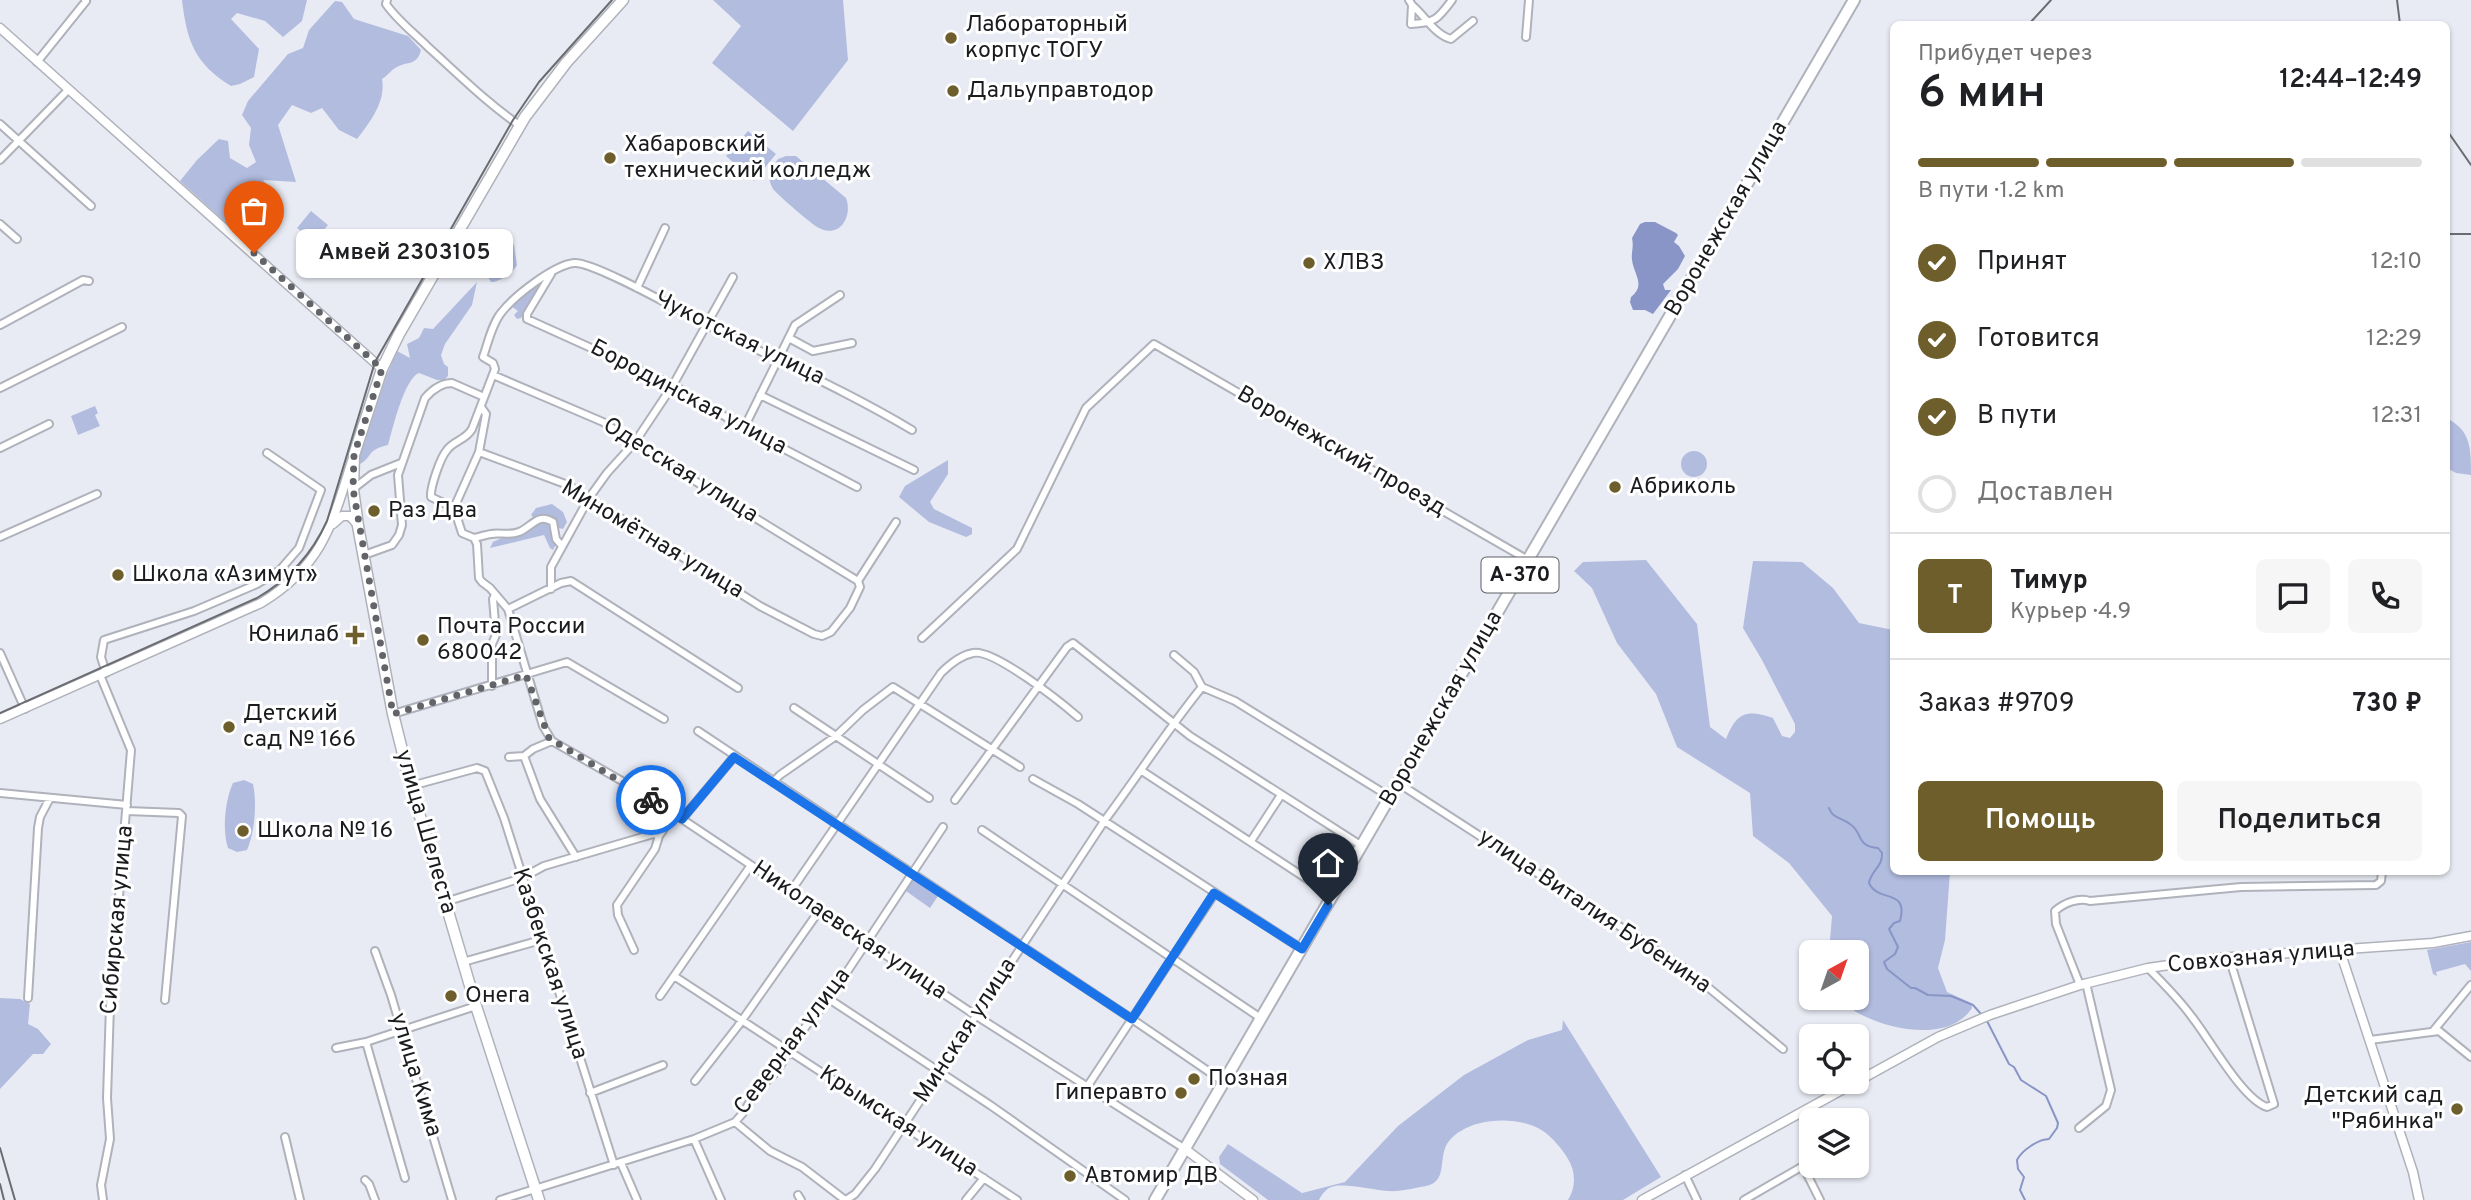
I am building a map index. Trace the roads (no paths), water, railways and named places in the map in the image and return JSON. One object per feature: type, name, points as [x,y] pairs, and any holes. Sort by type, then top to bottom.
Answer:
[{"type":"highway","name":"Воронежская улица","points":[[1155,1200],[1854,0]]},
{"type":"main road","name":"улица Шелеста","points":[[538,1195],[476,1006],[411,786],[393,714],[358,526],[353,489],[354,455],[382,369],[399,334],[519,125],[566,62],[623,0]]},
{"type":"main road","points":[[0,27],[382,369]]},
{"type":"main road","points":[[0,719],[273,596],[291,582],[321,547],[331,526],[354,455]]},
{"type":"main road","points":[[331,526],[342,516],[350,516],[358,526]]},
{"type":"main road","name":"Совхозная улица","points":[[1642,1200],[1938,1037],[1990,1015],[2083,984],[2148,968],[2230,957],[2433,943],[2471,936]]},
{"type":"main road","points":[[2340,951],[2413,1172],[2419,1200]]},
{"type":"main road","points":[[1185,1149],[1253,1200]]},
{"type":"street","points":[[37,62],[85,0]]},
{"type":"street","points":[[387,0],[386,4],[391,11],[411,31],[464,80],[519,125]]},
{"type":"street","points":[[1410,3],[1411,24],[1430,23],[1452,0]]},
{"type":"street","points":[[1526,37],[1530,0]]},
{"type":"street","points":[[1410,3],[1441,34],[1451,39],[1473,21]]},
{"type":"street","points":[[0,160],[68,90]]},
{"type":"street","points":[[0,124],[91,206]]},
{"type":"street","points":[[0,224],[17,239]]},
{"type":"street","points":[[637,288],[665,228]]},
{"type":"street","name":"Чукотская улица","points":[[552,273],[561,266],[579,262],[586,264],[839,388],[912,430]]},
{"type":"street","points":[[454,508],[431,497],[431,489],[448,448],[471,433],[494,375],[495,365],[483,357],[500,314],[531,284],[552,273]]},
{"type":"street","name":"Бородинская улица","points":[[552,273],[527,314],[527,319],[673,386],[744,428],[857,487]]},
{"type":"street","points":[[551,589],[551,567],[589,498],[635,442],[673,386],[733,277]]},
{"type":"street","points":[[0,326],[83,280],[89,281]]},
{"type":"street","points":[[744,428],[795,326],[840,295]]},
{"type":"street","points":[[0,388],[122,327]]},
{"type":"street","points":[[789,338],[813,351],[852,343]]},
{"type":"street","name":"Воронежский проезд","points":[[922,638],[1017,549],[1086,408],[1154,344],[1528,560]]},
{"type":"street","name":"Одесская улица","points":[[494,375],[603,422],[858,581]]},
{"type":"street","points":[[364,555],[392,545],[399,535],[402,525],[398,482],[401,463],[425,398],[440,385],[452,383],[484,397]]},
{"type":"street","points":[[760,395],[914,470]]},
{"type":"street","points":[[481,407],[486,414],[479,453],[454,508],[462,533],[474,538],[513,534],[545,517],[553,522],[556,539],[562,546]]},
{"type":"street","points":[[0,448],[49,424]]},
{"type":"street","points":[[103,674],[101,657],[104,640],[194,611],[257,584],[281,570],[299,548],[321,490],[267,453]]},
{"type":"street","name":"Миномётная улица","points":[[479,453],[568,485],[804,631],[822,636],[831,632],[850,608],[860,587],[858,581]]},
{"type":"street","points":[[353,489],[371,475],[401,463]]},
{"type":"street","points":[[0,537],[97,494]]},
{"type":"street","points":[[858,581],[896,522]]},
{"type":"street","points":[[474,538],[478,547],[480,578],[508,609],[526,675],[543,726],[552,741],[524,756],[509,757]]},
{"type":"street","points":[[508,609],[568,581],[581,585],[738,688]]},
{"type":"street","points":[[492,686],[492,644],[496,635],[493,599],[495,594]]},
{"type":"street","points":[[955,800],[1067,647],[1076,644],[1173,723],[1362,846]]},
{"type":"street","points":[[0,653],[25,709]]},
{"type":"street","points":[[791,891],[944,670],[955,662],[973,653],[987,656],[1038,685],[1079,717]]},
{"type":"street","points":[[1174,655],[1194,672],[1202,687],[1235,701],[1390,797]]},
{"type":"street","points":[[393,714],[567,662],[664,719]]},
{"type":"street","name":"Сибирская улица","points":[[103,674],[131,750],[110,1006],[107,1098],[110,1139],[102,1185],[103,1200]]},
{"type":"street","points":[[774,782],[836,736],[863,710],[893,687],[1020,767]]},
{"type":"street","name":"Минская улица","points":[[846,1200],[863,1184],[904,1126],[1105,820],[1142,771],[1173,723],[1202,687]]},
{"type":"street","points":[[794,708],[929,797]]},
{"type":"street","points":[[698,731],[1224,1082]]},
{"type":"street","name":"Николаевская улица","points":[[552,741],[682,819],[975,1015],[1185,1149]]},
{"type":"street","points":[[524,756],[540,799],[576,857]]},
{"type":"street","points":[[682,819],[734,757]]},
{"type":"street","name":"Казбекская улица","points":[[411,786],[477,768],[485,771],[488,776],[504,818],[590,1093],[617,1164],[637,1200]]},
{"type":"street","points":[[1142,771],[1333,896]]},
{"type":"street","points":[[1033,779],[1105,820],[1302,949]]},
{"type":"street","name":"улица Виталия Бубенина","points":[[1398,783],[1688,970],[1783,1049]]},
{"type":"street","points":[[0,793],[179,813],[182,816],[165,1000]]},
{"type":"street","points":[[1251,841],[1281,795]]},
{"type":"street","points":[[28,998],[38,828],[40,817],[50,798]]},
{"type":"street","points":[[634,950],[618,915],[617,905],[655,849],[659,836],[674,814]]},
{"type":"street","name":"Северная улица","points":[[500,1200],[538,1195],[734,1122],[757,1090],[776,1072],[829,999],[943,827]]},
{"type":"street","points":[[982,830],[1262,1019]]},
{"type":"street","points":[[445,902],[522,878],[544,866],[653,834],[659,836]]},
{"type":"street","points":[[660,996],[751,865]]},
{"type":"street","points":[[2079,1128],[2106,1106],[2111,1090],[2083,984],[2056,924],[2055,911],[2062,904],[2084,899],[2090,901],[2241,887],[2376,885],[2381,881],[2382,875]]},
{"type":"street","points":[[1087,1087],[1214,893]]},
{"type":"street","points":[[695,1082],[742,1021],[819,911]]},
{"type":"street","points":[[463,962],[541,940]]},
{"type":"street","name":"улица Кима","points":[[374,951],[402,1031],[452,1200]]},
{"type":"street","points":[[2148,968],[2193,1017],[2220,1059],[2256,1100],[2267,1107],[2274,1104],[2230,957]]},
{"type":"street","name":"Крымская улица","points":[[674,976],[1017,1200]]},
{"type":"street","points":[[2434,1030],[2471,985]]},
{"type":"street","points":[[829,999],[1001,1112],[1125,1200]]},
{"type":"street","points":[[336,1048],[366,1042],[476,1006]]},
{"type":"street","points":[[2370,1040],[2434,1030],[2439,1031],[2471,1058]]},
{"type":"street","points":[[366,1042],[405,1178]]},
{"type":"street","points":[[590,1093],[663,1065]]},
{"type":"street","points":[[734,1122],[770,1151],[802,1167],[846,1200]]},
{"type":"street","points":[[285,1137],[300,1200]]},
{"type":"street","points":[[694,1139],[721,1200]]},
{"type":"street","points":[[1744,1200],[1799,1169]]},
{"type":"street","points":[[1685,1175],[1697,1200]]},
{"type":"street","points":[[966,1200],[984,1178]]},
{"type":"street","points":[[1810,1178],[1820,1200]]},
{"type":"street","points":[[365,1180],[372,1189],[375,1200]]},
{"type":"waterway","points":[[1829,808],[1835,816],[1854,827],[1866,845],[1878,848],[1882,853],[1881,862],[1869,883],[1879,893],[1897,900],[1902,911],[1900,921],[1889,929],[1898,947],[1895,954],[1884,962],[1887,969],[1911,988],[1928,995],[1951,996],[1973,1005],[1981,1014]]},
{"type":"waterway","points":[[1987,1021],[2009,1064],[2014,1067],[2021,1080],[2046,1096],[2058,1123],[2049,1139],[2031,1146],[2017,1160],[2018,1169],[2024,1177],[2020,1190],[2025,1200]]},
{"type":"tram line","points":[[0,713],[257,598],[279,583],[298,565],[327,521],[375,362],[513,120],[539,82],[612,0]]},
{"type":"railway","points":[[2032,21],[2051,0]]},
{"type":"railway","points":[[2397,0],[2400,21]]},
{"type":"railway","points":[[2450,135],[2471,165]]},
{"type":"railway","points":[[2450,234],[2471,234]]},
{"type":"railway","points":[[0,1148],[15,1200]]},
{"type":"railway","points":[[0,1184],[4,1200]]},
{"type":"place","name":"Лабораторный корпус ТОГУ","points":[[951,38]]},
{"type":"place","name":"Дальуправтодор","points":[[953,91]]},
{"type":"place","name":"Хабаровский технический колледж","points":[[610,158]]},
{"type":"place","name":"Амвей 2303105","points":[[254,253]]},
{"type":"place","name":"ХЛВЗ","points":[[1309,263]]},
{"type":"place","name":"Абриколь","points":[[1615,487]]},
{"type":"place","name":"Раз Два","points":[[374,511]]},
{"type":"place","name":"Школа «Азимут»","points":[[118,575]]},
{"type":"place","name":"Юнилаб","points":[[355,635]]},
{"type":"place","name":"Почта России 680042","points":[[423,640]]},
{"type":"place","name":"Детский сад № 166","points":[[229,727]]},
{"type":"place","name":"Школа № 16","points":[[243,831]]},
{"type":"place","name":"Онега","points":[[451,996]]},
{"type":"place","name":"Позная","points":[[1194,1079]]},
{"type":"place","name":"Гиперавто","points":[[1181,1093]]},
{"type":"place","name":"Детский сад \"Рябинка\"","points":[[2457,1109]]},
{"type":"place","name":"Автомир ДВ","points":[[1070,1176]]}]
